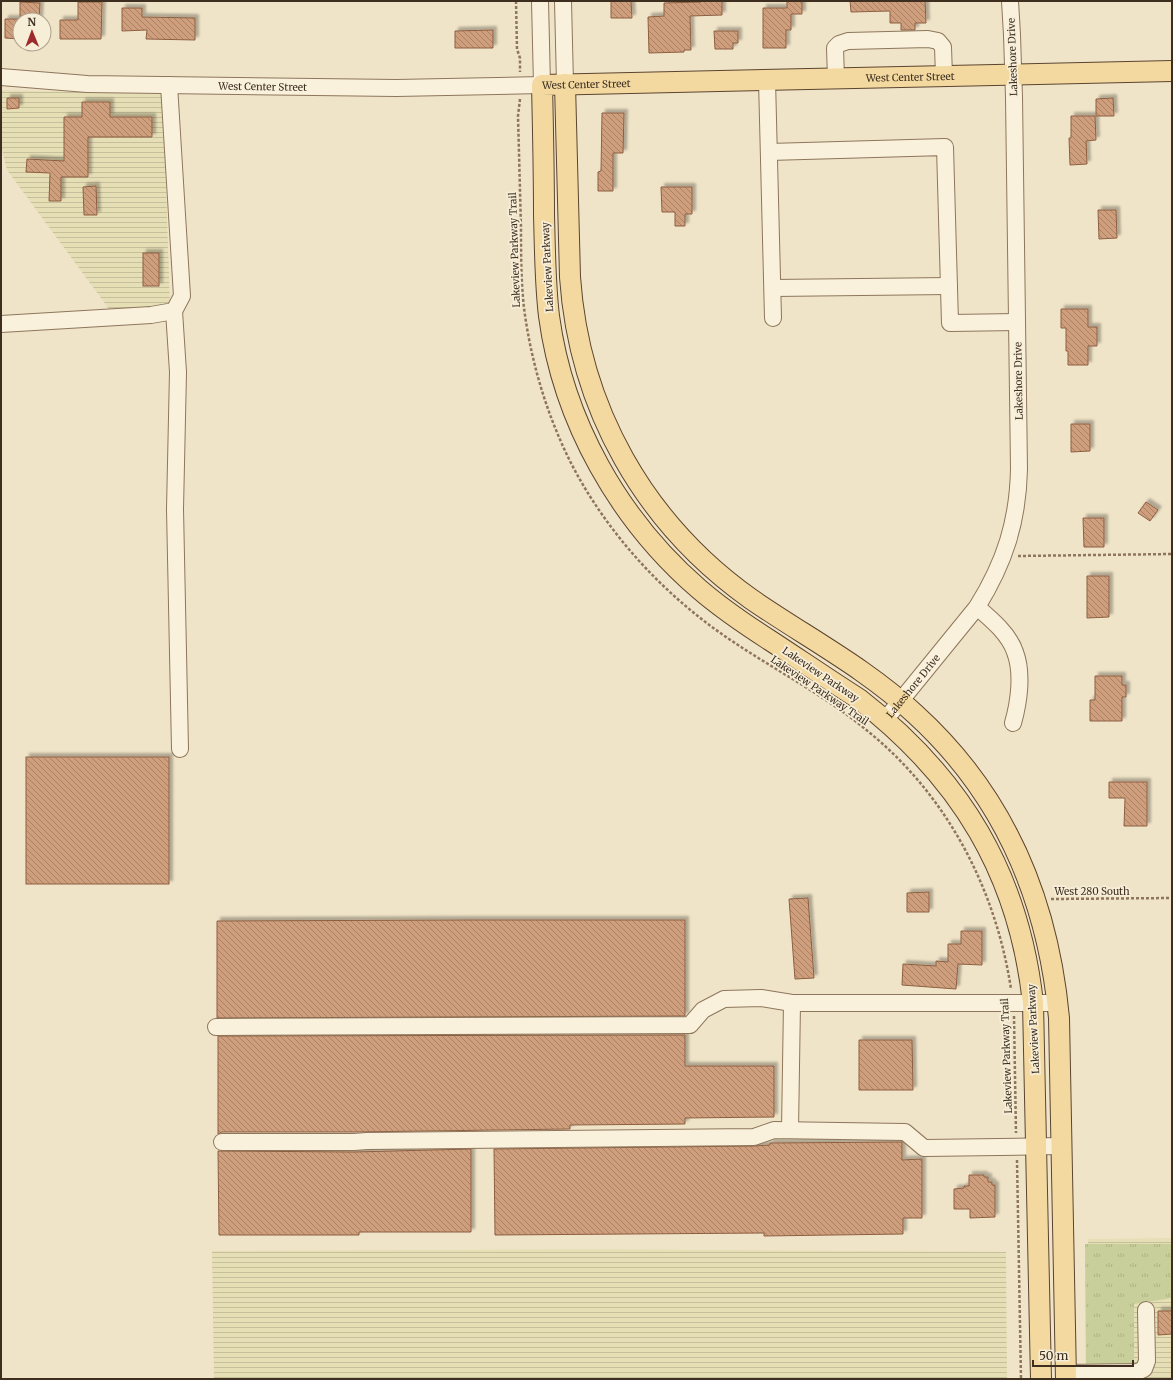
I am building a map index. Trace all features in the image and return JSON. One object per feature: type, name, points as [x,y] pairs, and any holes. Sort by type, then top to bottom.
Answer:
[{"type":"main road","name":"West Center Street","points":[[542,85],[1172,71]]},
{"type":"main road","points":[[565,84],[572,307],[583,358],[594,394],[605,423],[623,458],[642,489],[664,518],[679,536],[714,570],[751,599],[872,678],[901,701],[936,734],[982,790],[1010,837],[1036,899],[1049,946],[1057,1003],[1060,1042],[1066,1376]]},
{"type":"main road","name":"Lakeview Parkway","points":[[542,85],[545,270],[549,318],[566,389],[594,456],[619,498],[648,538],[699,589],[735,617],[859,699],[914,746],[959,800],[985,842],[1005,885],[1020,931],[1030,978],[1033,1003],[1042,1379]]},
{"type":"street","name":"Lakeview Parkway","points":[[540,1],[542,85]]},
{"type":"street","points":[[563,1],[565,84]]},
{"type":"street","name":"Lakeshore Drive","points":[[885,720],[977,607],[988,590],[1004,556],[1015,516],[1019,486],[1012,19],[1010,1]]},
{"type":"street","points":[[836,78],[835,48],[839,44],[848,40],[928,39],[938,41],[943,47],[944,76]]},
{"type":"street","name":"West Center Street","points":[[1,77],[87,84],[396,88],[542,85]]},
{"type":"street","points":[[767,80],[774,318]]},
{"type":"street","points":[[169,85],[182,296],[174,311],[178,372],[175,509],[180,749]]},
{"type":"street","points":[[769,152],[945,147],[950,323],[1017,322]]},
{"type":"street","points":[[773,288],[949,286]]},
{"type":"street","points":[[1,324],[151,315],[174,311]]},
{"type":"street","points":[[977,607],[991,619],[1008,639],[1015,652],[1020,690],[1018,706],[1013,723]]},
{"type":"street","points":[[216,1027],[690,1025],[703,1010],[724,999],[761,998],[792,1003],[1057,1003]]},
{"type":"street","points":[[790,1130],[792,1003]]},
{"type":"street","points":[[222,1142],[354,1142],[366,1140],[754,1137],[774,1130],[790,1130],[905,1132],[924,1148],[1062,1146]]},
{"type":"street","points":[[1066,1376],[1137,1372],[1144,1369],[1147,1361],[1146,1310]]},
{"type":"path","points":[[516,1],[517,49],[520,58],[520,66]]},
{"type":"path","name":"Lakeview Parkway Trail","points":[[520,107],[518,116],[524,307],[533,357],[544,398],[553,423],[573,467],[595,502],[631,552],[649,572],[689,609],[732,641],[852,718],[889,749],[923,786],[938,806],[957,836],[984,889],[1002,941],[1013,1003],[1021,1379]]},
{"type":"path","points":[[1004,556],[1172,554]]},
{"type":"path","name":"West 280 South","points":[[1036,899],[1172,898]]},
{"type":"shaded area","points":[[1,90],[163,94],[170,306],[109,309],[7,170],[1,146]]},
{"type":"shaded area","points":[[1172,1238],[1172,1379],[1090,1379],[1088,1239]]},
{"type":"shaded area","points":[[588,1249],[1006,1252],[1007,1379],[214,1379],[212,1251]]},
{"type":"green space","points":[[1085,1244],[1172,1244],[1172,1298],[1134,1304],[1134,1363],[1149,1379],[1086,1379]]},
{"type":"building","points":[[611,1],[631,1],[632,18],[611,18]]},
{"type":"building","points":[[722,1],[722,15],[690,16],[691,50],[684,50],[684,52],[649,53],[648,17],[664,16],[664,3]]},
{"type":"building","points":[[787,1],[802,1],[802,14],[791,14],[791,30],[786,30],[786,48],[763,48],[763,8],[787,8]]},
{"type":"building","points":[[850,1],[925,1],[926,23],[915,23],[915,30],[901,30],[901,23],[890,23],[890,11],[851,12]]},
{"type":"building","points":[[20,2],[40,3],[39,12],[20,12]]},
{"type":"building","points":[[78,2],[102,2],[101,39],[60,39],[60,20],[78,20]]},
{"type":"building","points":[[122,8],[142,8],[142,17],[195,18],[195,40],[146,39],[147,30],[122,31]]},
{"type":"building","points":[[5,19],[12,19],[12,38],[5,38]]},
{"type":"building","points":[[493,30],[493,48],[455,48],[455,31]]},
{"type":"building","points":[[714,31],[738,31],[738,43],[733,43],[733,49],[715,49]]},
{"type":"building","points":[[7,98],[19,98],[19,108],[7,109]]},
{"type":"building","points":[[1113,98],[1114,116],[1096,116],[1096,99]]},
{"type":"building","points":[[82,102],[110,102],[110,117],[152,117],[152,137],[88,137],[88,177],[61,177],[61,201],[49,201],[50,173],[26,172],[27,159],[64,161],[64,117],[82,117]]},
{"type":"building","points":[[602,113],[624,113],[623,153],[613,153],[613,191],[598,191],[598,172],[601,171]]},
{"type":"building","points":[[1071,116],[1095,116],[1096,140],[1086,141],[1087,164],[1070,165],[1069,138],[1071,138]]},
{"type":"building","points":[[96,186],[97,215],[84,215],[83,187]]},
{"type":"building","points":[[661,187],[692,187],[692,214],[685,214],[685,226],[675,226],[675,212],[662,212]]},
{"type":"building","points":[[1098,210],[1116,210],[1117,238],[1099,239]]},
{"type":"building","points":[[143,253],[159,253],[159,286],[143,286]]},
{"type":"building","points":[[1061,309],[1088,309],[1088,327],[1097,327],[1097,346],[1088,346],[1088,365],[1068,365],[1068,351],[1066,351],[1066,328],[1061,328]]},
{"type":"building","points":[[1071,424],[1090,424],[1090,451],[1071,452]]},
{"type":"building","points":[[1146,502],[1158,510],[1150,521],[1138,513]]},
{"type":"building","points":[[1083,518],[1104,518],[1104,547],[1084,547]]},
{"type":"building","points":[[1087,576],[1109,576],[1109,617],[1087,618]]},
{"type":"building","points":[[1095,676],[1122,676],[1122,685],[1126,685],[1126,697],[1122,697],[1122,721],[1090,721],[1090,700],[1095,700]]},
{"type":"building","points":[[26,757],[169,757],[169,884],[26,884]]},
{"type":"building","points":[[1109,782],[1147,782],[1147,826],[1124,826],[1125,798],[1109,798]]},
{"type":"building","points":[[929,892],[929,912],[907,912],[907,893]]},
{"type":"building","points":[[808,898],[814,978],[795,979],[789,899]]},
{"type":"building","points":[[685,920],[685,1016],[217,1018],[217,921]]},
{"type":"building","points":[[961,931],[982,931],[982,965],[958,964],[956,989],[902,985],[903,964],[936,966],[936,961],[948,962],[948,944],[961,944]]},
{"type":"building","points":[[685,1035],[685,1066],[774,1066],[774,1117],[685,1118],[685,1124],[570,1125],[570,1129],[222,1132],[218,1134],[218,1036]]},
{"type":"building","points":[[859,1040],[912,1040],[913,1090],[859,1090]]},
{"type":"building","points":[[902,1142],[902,1160],[922,1159],[922,1218],[903,1218],[903,1234],[764,1236],[764,1233],[495,1235],[494,1149],[754,1146],[770,1145],[770,1143]]},
{"type":"building","points":[[471,1149],[471,1232],[359,1232],[359,1235],[219,1235],[218,1151],[354,1152]]},
{"type":"building","points":[[969,1175],[984,1175],[984,1177],[988,1177],[988,1182],[992,1182],[992,1185],[995,1185],[995,1217],[970,1218],[970,1209],[954,1209],[954,1189],[969,1186]]},
{"type":"building","points":[[1158,1311],[1172,1311],[1172,1334],[1158,1335]]}]
